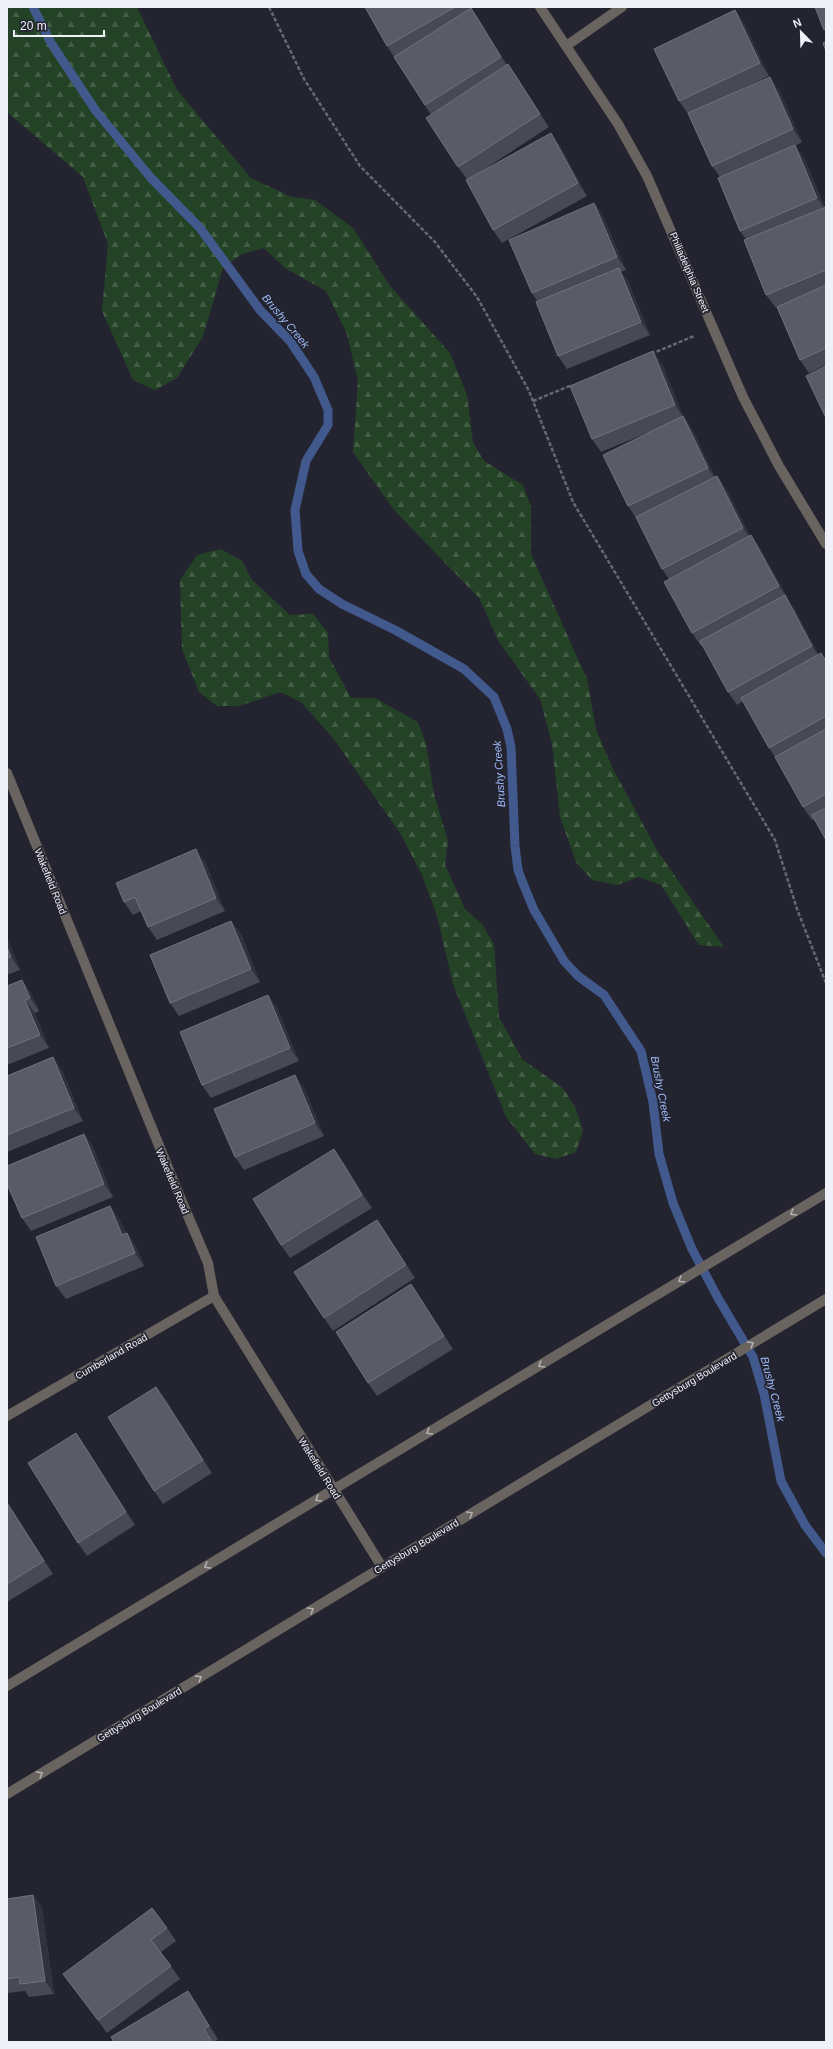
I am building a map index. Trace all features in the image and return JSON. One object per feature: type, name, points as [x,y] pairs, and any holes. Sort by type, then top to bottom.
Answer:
[{"type":"street","name":"Philiadelphia Street","points":[[540,7],[618,124],[647,176],[744,397],[779,466],[826,544]]},
{"type":"street","points":[[566,46],[622,7]]},
{"type":"street","name":"Wakefield Road","points":[[7,773],[208,1263],[214,1296],[382,1567]]},
{"type":"street","points":[[7,1686],[826,1193]]},
{"type":"street","name":"Cumberland Road","points":[[7,1416],[214,1296]]},
{"type":"street","name":"Gettysburg Boulevard","points":[[7,1794],[826,1299]]},
{"type":"path","points":[[269,7],[304,79],[360,166],[435,242],[477,296],[533,400],[572,502],[775,840],[797,909],[826,983]]},
{"type":"path","points":[[649,354],[714,328]]},
{"type":"path","points":[[533,400],[577,383]]},
{"type":"green space","points":[[7,7],[137,7],[177,90],[251,178],[292,197],[315,200],[353,228],[390,286],[450,353],[467,395],[473,442],[484,461],[523,485],[531,507],[531,554],[587,679],[596,729],[613,769],[657,850],[724,947],[699,945],[661,885],[639,877],[617,885],[592,880],[576,862],[560,817],[552,744],[540,699],[499,642],[479,598],[394,510],[353,452],[358,381],[347,334],[326,291],[285,268],[264,248],[242,254],[223,268],[203,336],[177,378],[155,390],[133,380],[102,311],[108,244],[83,177],[7,112]]},
{"type":"green space","points":[[221,549],[242,561],[252,580],[290,615],[313,614],[328,633],[329,657],[351,698],[375,698],[418,722],[426,744],[434,794],[448,841],[445,865],[465,909],[482,924],[494,944],[499,1017],[522,1059],[563,1088],[575,1107],[583,1130],[576,1152],[556,1159],[535,1154],[506,1117],[453,984],[437,916],[422,875],[400,833],[333,738],[301,702],[280,692],[239,706],[217,706],[199,692],[182,649],[180,580],[197,555]]},
{"type":"building","points":[[365,7],[455,7],[387,46]]},
{"type":"building","points":[[815,7],[826,7],[826,29],[824,30]]},
{"type":"building","points":[[471,8],[501,57],[425,105],[394,57]]},
{"type":"building","points":[[735,10],[760,63],[679,101],[654,49]]},
{"type":"building","points":[[826,41],[826,51],[823,43]]},
{"type":"building","points":[[508,64],[540,114],[458,167],[426,118]]},
{"type":"building","points":[[770,77],[793,129],[712,166],[688,113]]},
{"type":"building","points":[[551,133],[578,183],[493,230],[466,180]]},
{"type":"building","points":[[795,145],[817,198],[740,231],[718,178]]},
{"type":"building","points":[[594,203],[617,257],[532,293],[509,240]]},
{"type":"building","points":[[826,207],[826,270],[766,295],[744,240]]},
{"type":"building","points":[[619,268],[641,322],[558,356],[536,302]]},
{"type":"building","points":[[826,285],[826,348],[800,360],[777,307]]},
{"type":"building","points":[[653,351],[675,405],[592,439],[570,386]]},
{"type":"building","points":[[826,366],[826,418],[806,376]]},
{"type":"building","points":[[683,416],[708,468],[628,506],[603,455]]},
{"type":"building","points":[[717,476],[743,528],[662,569],[636,517]]},
{"type":"building","points":[[751,535],[779,586],[692,633],[664,582]]},
{"type":"building","points":[[785,595],[812,646],[728,692],[700,641]]},
{"type":"building","points":[[821,653],[826,661],[826,716],[769,748],[741,698]]},
{"type":"building","points":[[826,729],[826,794],[803,807],[775,757]]},
{"type":"building","points":[[826,808],[826,840],[812,815]]},
{"type":"building","points":[[196,849],[216,898],[148,927],[135,897],[124,902],[116,883]]},
{"type":"building","points":[[231,921],[251,969],[170,1003],[150,955]]},
{"type":"building","points":[[7,947],[11,957],[7,958]]},
{"type":"building","points":[[22,980],[30,998],[25,1000],[40,1035],[7,1048],[7,986]]},
{"type":"building","points":[[268,995],[290,1048],[202,1085],[180,1032]]},
{"type":"building","points":[[53,1057],[74,1108],[7,1135],[7,1076]]},
{"type":"building","points":[[295,1075],[315,1123],[235,1157],[214,1109]]},
{"type":"building","points":[[84,1134],[104,1184],[22,1218],[7,1184],[7,1166]]},
{"type":"building","points":[[334,1149],[362,1195],[281,1245],[253,1199]]},
{"type":"building","points":[[110,1206],[122,1235],[127,1233],[135,1253],[56,1286],[36,1237]]},
{"type":"building","points":[[377,1220],[406,1265],[324,1318],[294,1272]]},
{"type":"building","points":[[411,1284],[444,1336],[368,1383],[336,1332]]},
{"type":"building","points":[[156,1387],[203,1460],[154,1491],[108,1417]]},
{"type":"building","points":[[76,1433],[126,1512],[78,1543],[28,1463]]},
{"type":"building","points":[[7,1503],[44,1561],[7,1584]]},
{"type":"building","points":[[33,1895],[45,1981],[20,1984],[19,1977],[7,1979],[7,1899]]},
{"type":"building","points":[[152,1908],[167,1928],[151,1940],[171,1966],[98,2020],[63,1974]]},
{"type":"building","points":[[188,1991],[209,2026],[204,2029],[212,2042],[114,2042],[111,2037]]},
{"type":"waterway","name":"Brushy Creek","points":[[33,7],[51,43],[96,111],[151,178],[200,228],[260,310],[290,341],[314,377],[328,410],[328,425],[306,461],[295,510],[298,551],[306,574],[319,589],[342,604],[395,630],[464,669],[494,697],[507,729],[511,747],[515,846],[518,870],[522,881],[534,910],[564,961],[578,976],[604,995],[641,1051],[653,1102],[659,1154],[673,1203],[692,1249],[718,1298],[753,1357],[764,1394],[781,1481],[805,1525],[826,1553]]}]
